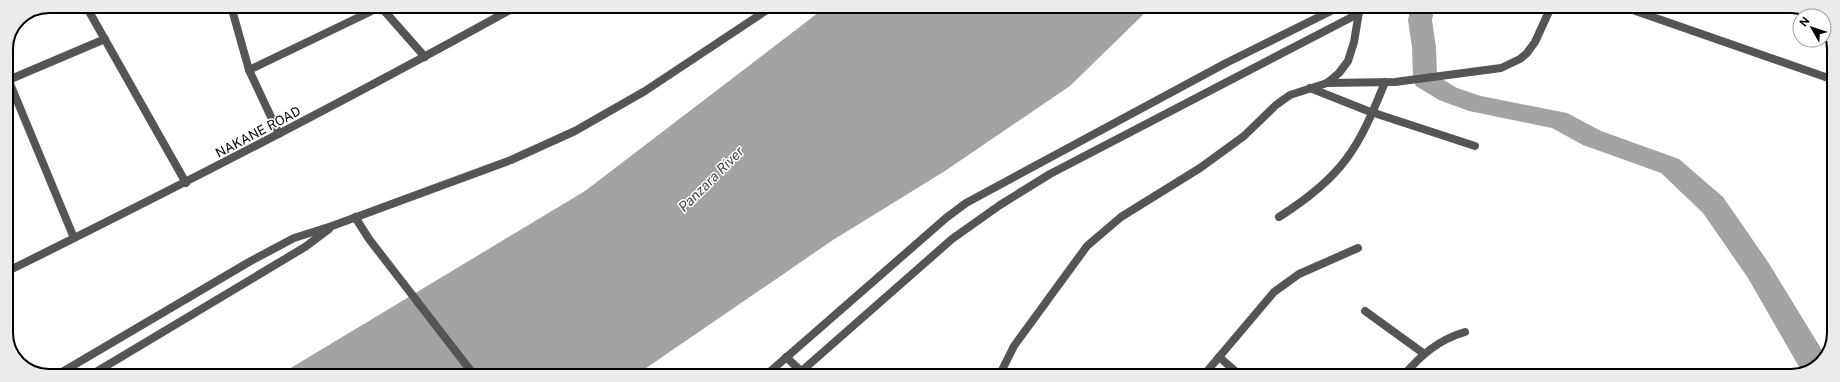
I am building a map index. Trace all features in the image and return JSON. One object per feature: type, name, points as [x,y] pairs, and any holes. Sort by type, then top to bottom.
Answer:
[{"type":"street","points":[[90,13],[186,183]]},
{"type":"street","points":[[233,13],[249,70],[279,134]]},
{"type":"street","points":[[249,70],[366,13]]},
{"type":"street","points":[[386,13],[426,57]]},
{"type":"street","name":"NAKANE ROAD","points":[[13,268],[186,183],[426,57],[504,13]]},
{"type":"street","points":[[67,369],[249,262],[294,238],[332,226],[511,160],[575,130],[645,91],[762,13]]},
{"type":"street","points":[[773,369],[946,218],[966,203],[1226,63],[1327,13]]},
{"type":"street","points":[[804,369],[952,239],[973,222],[1001,203],[1050,174],[1342,22],[1355,13]]},
{"type":"street","points":[[1327,83],[1340,73],[1348,61],[1360,13]]},
{"type":"street","points":[[1002,369],[1014,346],[1087,246],[1121,217],[1200,168],[1244,136],[1276,105],[1290,95],[1327,83],[1395,82],[1501,68],[1520,59],[1527,53],[1535,42],[1548,13]]},
{"type":"street","points":[[1641,13],[1827,78]]},
{"type":"street","points":[[13,76],[104,39]]},
{"type":"street","points":[[1279,217],[1322,189],[1339,172],[1368,127],[1385,82]]},
{"type":"street","points":[[1310,88],[1373,113],[1475,146]]},
{"type":"street","points":[[13,92],[74,238]]},
{"type":"street","points":[[355,217],[370,239],[469,369]]},
{"type":"street","points":[[101,369],[305,247],[332,226]]},
{"type":"street","points":[[1209,369],[1274,292],[1299,274],[1358,248]]},
{"type":"street","points":[[1365,311],[1423,353]]},
{"type":"street","points":[[1409,369],[1423,353],[1435,344],[1465,332]]},
{"type":"street","points":[[786,357],[794,369]]},
{"type":"street","points":[[1219,357],[1233,369]]},
{"type":"water","name":"Panzara River","points":[[818,13],[1145,13],[1070,86],[945,171],[833,240],[645,369],[289,369],[585,191]]},
{"type":"waterway","points":[[1422,13],[1420,20],[1424,47],[1425,80],[1448,94],[1478,105],[1558,120],[1592,138],[1670,166],[1713,205],[1758,270],[1813,362]]}]
